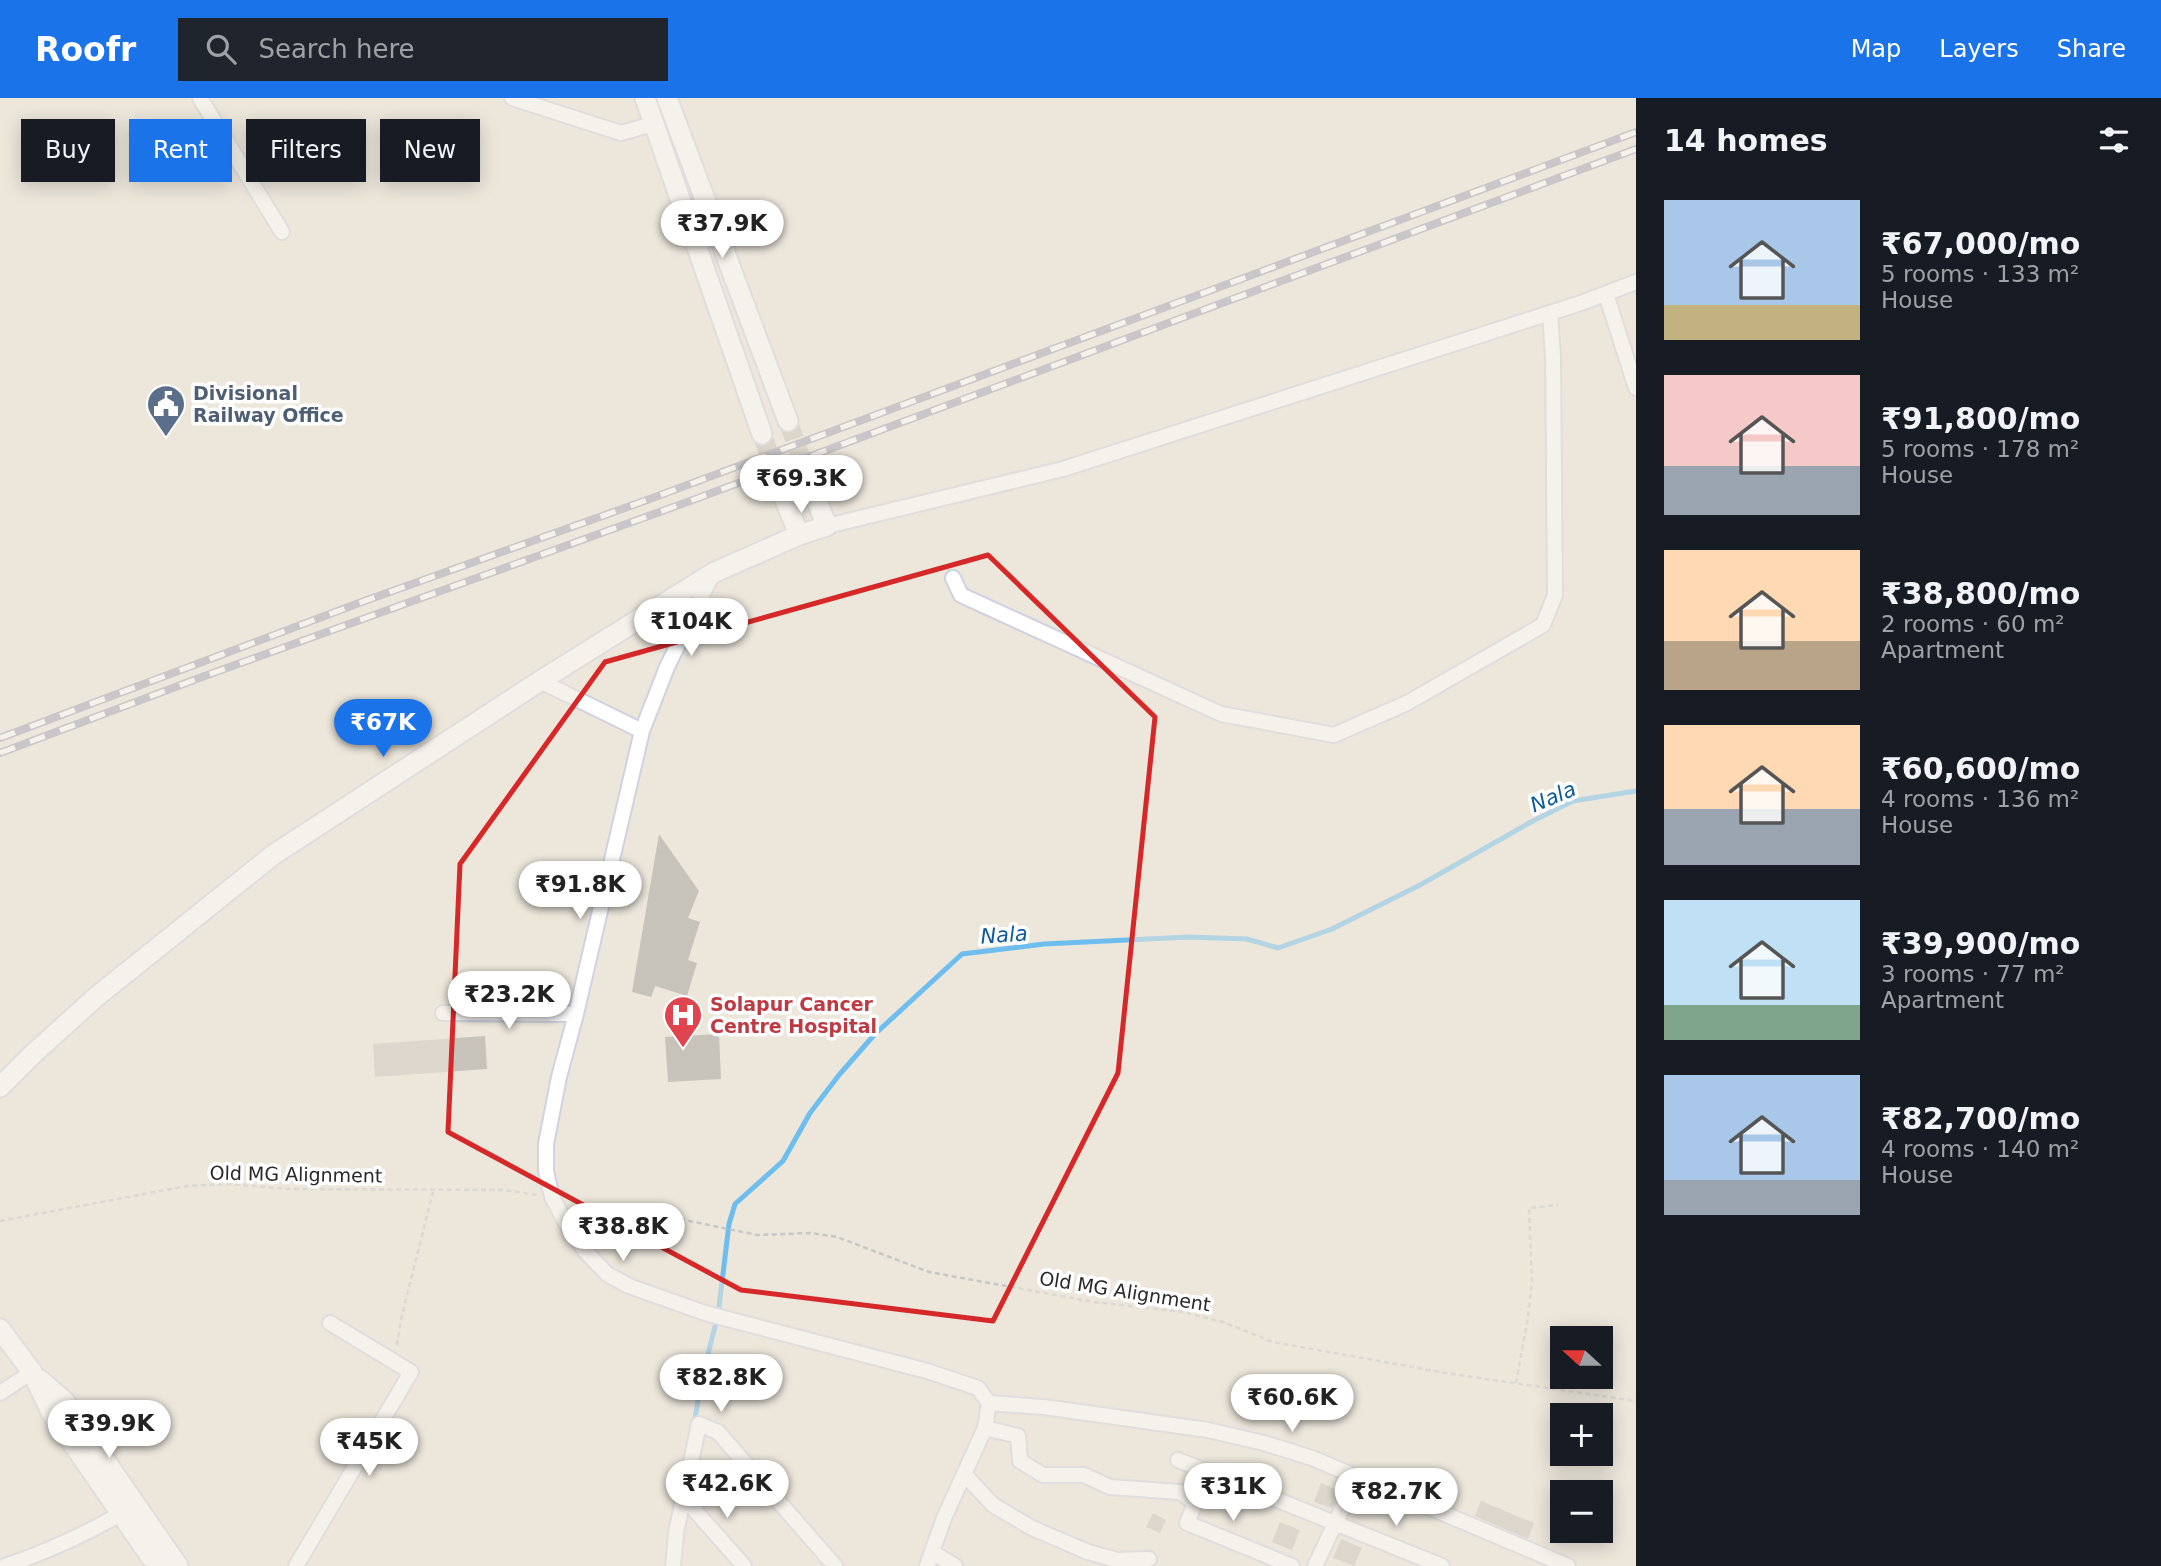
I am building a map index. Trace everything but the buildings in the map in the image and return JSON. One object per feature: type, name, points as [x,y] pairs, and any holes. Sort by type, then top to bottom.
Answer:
[{"type":"street","points":[[200,98],[282,232]]},
{"type":"street","points":[[512,98],[621,133],[653,124]]},
{"type":"street","points":[[645,98],[762,434]]},
{"type":"street","points":[[667,98],[788,421]]},
{"type":"street","points":[[0,1087],[96,997],[273,855],[713,572],[827,526],[1063,469],[1550,313],[1636,282]]},
{"type":"street","points":[[1606,294],[1636,388]]},
{"type":"street","points":[[953,578],[961,595],[1221,715],[1334,735],[1394,708],[1543,625],[1555,594],[1553,356],[1550,313]]},
{"type":"street","points":[[812,489],[827,526]]},
{"type":"street","points":[[785,500],[799,536]]},
{"type":"street","points":[[713,572],[667,667],[642,731],[559,1077],[547,1144],[546,1171],[552,1197],[586,1252],[607,1274],[629,1286],[705,1313],[927,1371],[978,1388],[989,1403],[985,1428],[944,1518],[930,1559],[955,1566]]},
{"type":"street","points":[[540,681],[642,731]]},
{"type":"street","points":[[443,1013],[576,1014]]},
{"type":"street","points":[[296,1566],[411,1372],[330,1323]]},
{"type":"street","points":[[0,1329],[32,1372],[64,1401],[178,1566]]},
{"type":"street","points":[[0,1393],[32,1372]]},
{"type":"street","points":[[32,1372],[51,1412],[157,1566]]},
{"type":"street","points":[[989,1403],[1044,1407],[1208,1430],[1264,1443],[1357,1477],[1568,1566]]},
{"type":"street","points":[[673,1566],[676,1533],[699,1423],[718,1432],[835,1566]]},
{"type":"street","points":[[985,1428],[1018,1436],[1020,1461],[1042,1475],[1083,1475],[1110,1487],[1180,1492],[1195,1503],[1187,1523],[1292,1566]]},
{"type":"street","points":[[1178,1460],[1442,1566]]},
{"type":"street","points":[[965,1475],[993,1506],[1032,1528],[1088,1552],[1117,1560],[1150,1558]]},
{"type":"street","points":[[1315,1566],[1357,1477]]},
{"type":"street","points":[[684,1498],[744,1566]]},
{"type":"street","points":[[5,1566],[48,1551],[122,1513]]},
{"type":"path","name":"Old MG Alignment","points":[[0,1221],[187,1186],[227,1184],[291,1189],[505,1190],[662,1215],[757,1235],[811,1233],[837,1237],[929,1272],[1094,1302],[1184,1312],[1226,1323],[1273,1342],[1446,1373],[1636,1401]]},
{"type":"path","points":[[395,1363],[401,1320],[433,1191]]},
{"type":"path","points":[[1516,1383],[1532,1282],[1529,1208],[1558,1205]]},
{"type":"highlighted area","points":[[988,555],[1155,717],[1118,1073],[993,1321],[741,1290],[448,1132],[460,864],[605,662]]},
{"type":"waterway","name":"Nala","points":[[694,1426],[701,1381],[718,1315],[729,1224],[735,1204],[783,1161],[810,1113],[875,1034],[962,954],[1044,944],[1188,937],[1247,939],[1278,948],[1332,929],[1420,885],[1573,801],[1636,791]]},
{"type":"tunnel","points":[[788,421],[812,489]]},
{"type":"tunnel","points":[[762,434],[785,500]]},
{"type":"railway","points":[[0,738],[1636,132]]},
{"type":"railway","points":[[0,753],[690,501],[1636,149]]},
{"type":"place","name":"Divisional Railway Office","points":[[166,438]]},
{"type":"place","name":"Solapur Cancer Centre Hospital","points":[[683,1049]]}]
